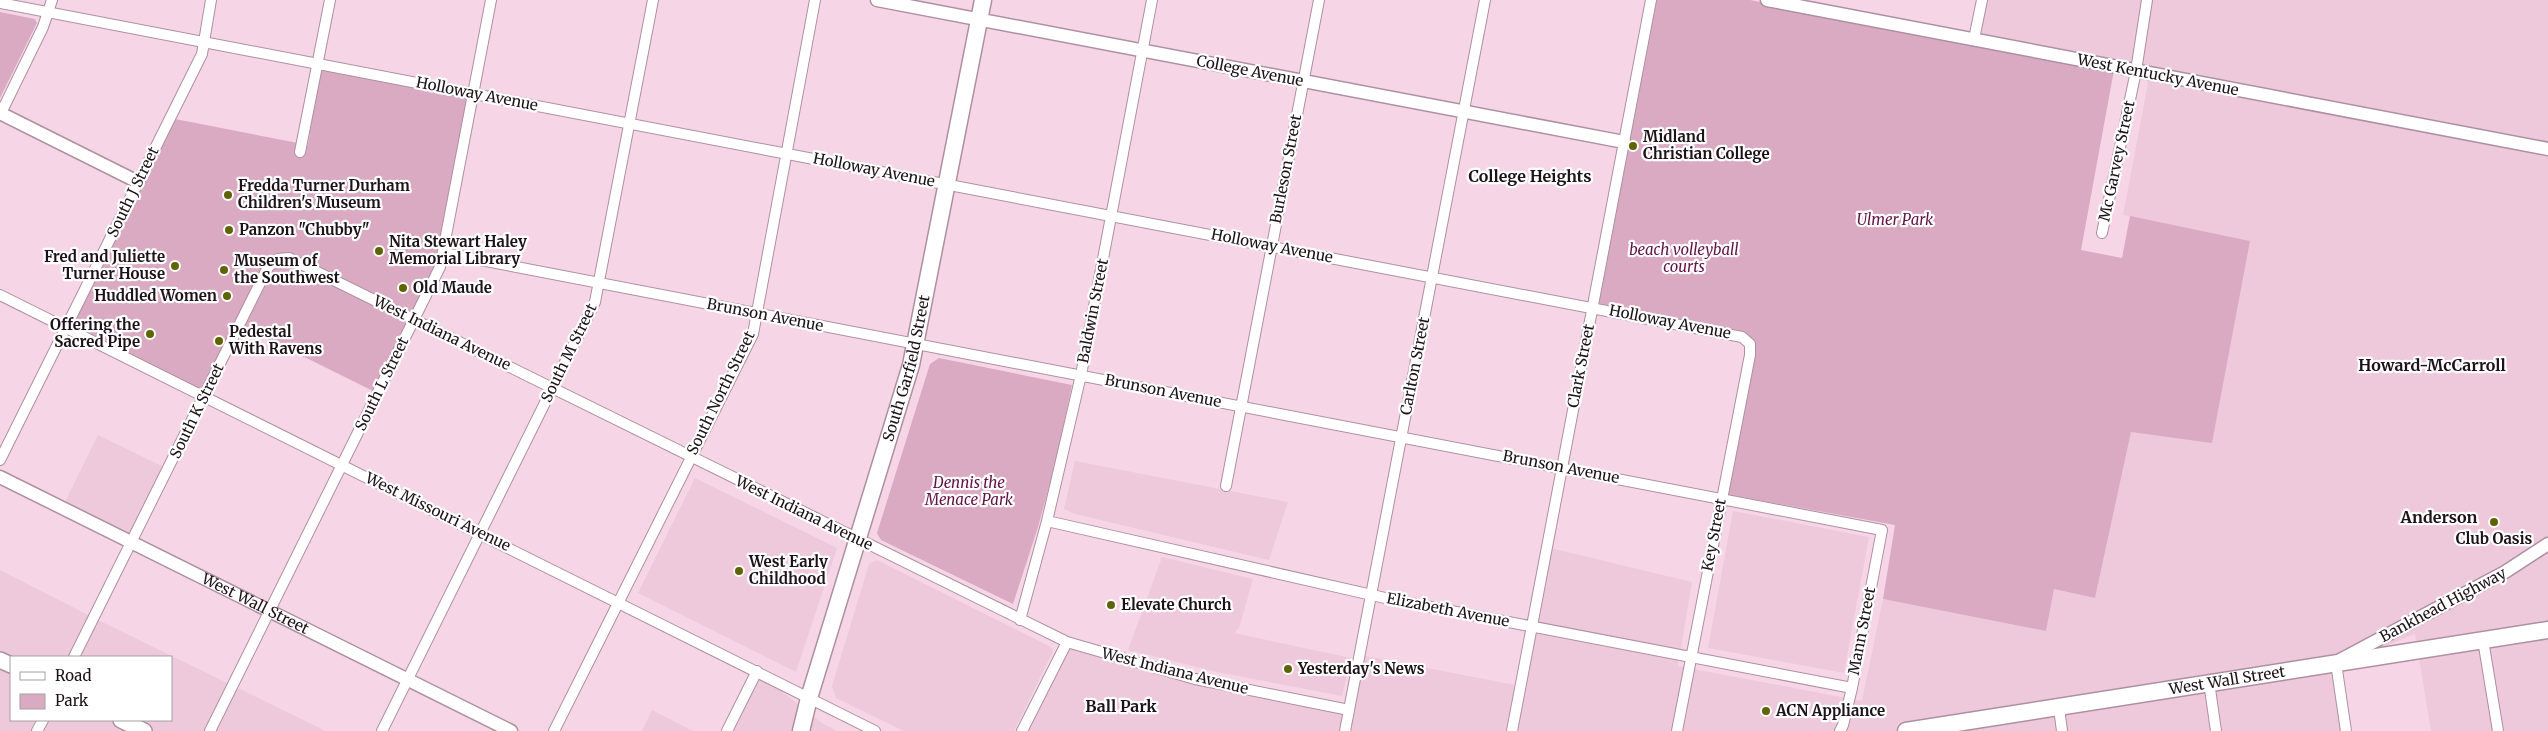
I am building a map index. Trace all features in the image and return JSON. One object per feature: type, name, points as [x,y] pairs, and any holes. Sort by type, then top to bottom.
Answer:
[{"type":"main road","name":"South Garfield Street","points":[[801,731],[809,698],[911,365],[983,0]]},
{"type":"main road","name":"West Wall Street","points":[[1906,731],[2548,630]]},
{"type":"main road","points":[[124,721],[144,731]]},
{"type":"street","points":[[52,0],[49,12],[0,114],[138,182]]},
{"type":"street","name":"South J Street","points":[[0,460],[202,54],[211,0]]},
{"type":"street","points":[[300,152],[330,0]]},
{"type":"street","name":"South L Street","points":[[210,731],[440,267],[491,0]]},
{"type":"street","name":"South M Street","points":[[382,731],[595,302],[652,0]]},
{"type":"street","name":"South North Street","points":[[554,731],[753,334],[815,0]]},
{"type":"street","name":"College Avenue","points":[[877,0],[1624,142]]},
{"type":"street","name":"Baldwin Street","points":[[1020,620],[1047,521],[1081,375],[1152,0]]},
{"type":"street","name":"Burleson Street","points":[[1226,486],[1318,0]]},
{"type":"street","name":"Carlton Street","points":[[1345,731],[1484,0]]},
{"type":"street","name":"Clark Street","points":[[1512,731],[1651,0]]},
{"type":"street","name":"West Kentucky Avenue","points":[[1767,0],[1794,3],[2548,149]]},
{"type":"street","points":[[1974,39],[1982,0]]},
{"type":"street","name":"Mc Garvey Street","points":[[2102,233],[2136,70],[2147,0]]},
{"type":"street","name":"Holloway Avenue","points":[[0,3],[1593,307],[1735,335],[1747,341]]},
{"type":"street","name":"Brunson Avenue","points":[[444,254],[1721,497],[1882,530]]},
{"type":"street","name":"West Indiana Avenue","points":[[281,258],[295,260],[1067,642],[1195,680],[1349,710]]},
{"type":"street","name":"South K Street","points":[[75,656],[268,267],[281,258]]},
{"type":"street","name":"West Missouri Avenue","points":[[0,295],[875,731]]},
{"type":"street","name":"Key Street","points":[[1677,731],[1750,355],[1750,347],[1747,341]]},
{"type":"street","name":"West Wall Street","points":[[0,478],[511,731]]},
{"type":"street","name":"Elizabeth Avenue","points":[[1047,521],[1370,595],[1852,688]]},
{"type":"street","name":"Mann Street","points":[[1840,731],[1852,688],[1882,530]]},
{"type":"street","name":"Bankhead Highway","points":[[2336,663],[2505,572],[2548,544]]},
{"type":"street","points":[[2483,640],[2498,731]]},
{"type":"street","points":[[1022,731],[1067,642]]},
{"type":"street","points":[[2336,663],[2346,731]]},
{"type":"street","points":[[727,731],[757,671]]},
{"type":"street","points":[[2209,682],[2216,731]]},
{"type":"street","points":[[2059,708],[2062,731]]},
{"type":"shaded area","points":[[1982,0],[2548,0],[2548,731],[2431,731],[2415,634],[2354,659],[2334,662],[2345,731],[1022,731],[1066,643],[1206,682],[1349,710],[1360,655],[1520,686],[1546,547],[1692,582],[1678,666],[1862,701],[1883,599],[2046,631],[2054,589],[2095,598],[2131,432],[2212,442],[2250,241],[2123,215],[2149,78],[1975,40]]},
{"type":"shaded area","points":[[98,435],[168,469],[131,543],[62,508]]},
{"type":"shaded area","points":[[1075,461],[1288,502],[1269,560],[1075,514],[1064,509]]},
{"type":"shaded area","name":"West Early Childhood","points":[[695,478],[837,548],[796,672],[638,593]]},
{"type":"shaded area","points":[[1733,511],[1869,537],[1844,673],[1708,648]]},
{"type":"shaded area","points":[[1162,557],[1253,579],[1239,628],[1234,633],[1351,658],[1342,696],[1217,672],[1128,650]]},
{"type":"shaded area","points":[[877,560],[1051,647],[1053,651],[1014,731],[904,731],[836,698],[832,686],[869,564]]},
{"type":"shaded area","points":[[0,570],[94,618],[326,731],[0,731]]},
{"type":"shaded area","points":[[756,671],[822,723],[837,731],[727,731]]},
{"type":"shaded area","points":[[652,710],[693,731],[642,731]]},
{"type":"green space","name":"Ulmer Park","points":[[1653,0],[1750,0],[2114,70],[2081,250],[2122,258],[2130,216],[2250,241],[2212,443],[2131,432],[2095,598],[2054,589],[2046,631],[1883,599],[1895,525],[1724,494],[1750,342],[1595,305]]},
{"type":"green space","points":[[0,12],[35,19],[37,23],[0,98]]},
{"type":"green space","points":[[320,67],[468,97],[436,266],[411,313],[377,393],[238,324],[202,393],[70,326],[175,119],[308,145]]},
{"type":"green space","name":"Dennis the Menace Park","points":[[939,358],[1072,385],[1057,457],[1038,527],[1013,604],[881,540],[877,533],[930,364]]},
{"type":"place","name":"Midland Christian College","points":[[1633,146]]},
{"type":"place","name":"Fredda Turner Durham Children's Museum","points":[[228,195]]},
{"type":"place","name":"Panzon \"Chubby\"","points":[[229,230]]},
{"type":"place","name":"Nita Stewart Haley Memorial Library","points":[[379,251]]},
{"type":"place","name":"Fred and Juliette Turner House","points":[[175,266]]},
{"type":"place","name":"Museum of the Southwest","points":[[224,270]]},
{"type":"place","name":"Old Maude","points":[[403,288]]},
{"type":"place","name":"Huddled Women","points":[[227,296]]},
{"type":"place","name":"Offering the Sacred Pipe","points":[[150,334]]},
{"type":"place","name":"Pedestal With Ravens","points":[[219,341]]},
{"type":"place","name":"Club Oasis","points":[[2494,522]]},
{"type":"place","name":"West Early Childhood","points":[[739,571]]},
{"type":"place","name":"Elevate Church","points":[[1111,605]]},
{"type":"place","name":"Yesterday's News","points":[[1288,669]]},
{"type":"place","name":"ACN Appliance","points":[[1766,711]]},
{"type":"district","name":"College Heights","points":[[1530,176]]},
{"type":"district","name":"Howard-McCarroll","points":[[2432,365]]},
{"type":"district","name":"Anderson","points":[[2439,517]]},
{"type":"district","name":"Ball Park","points":[[1121,706]]},
{"type":"park label","name":"beach volleyball courts","points":[[1684,258]]}]
